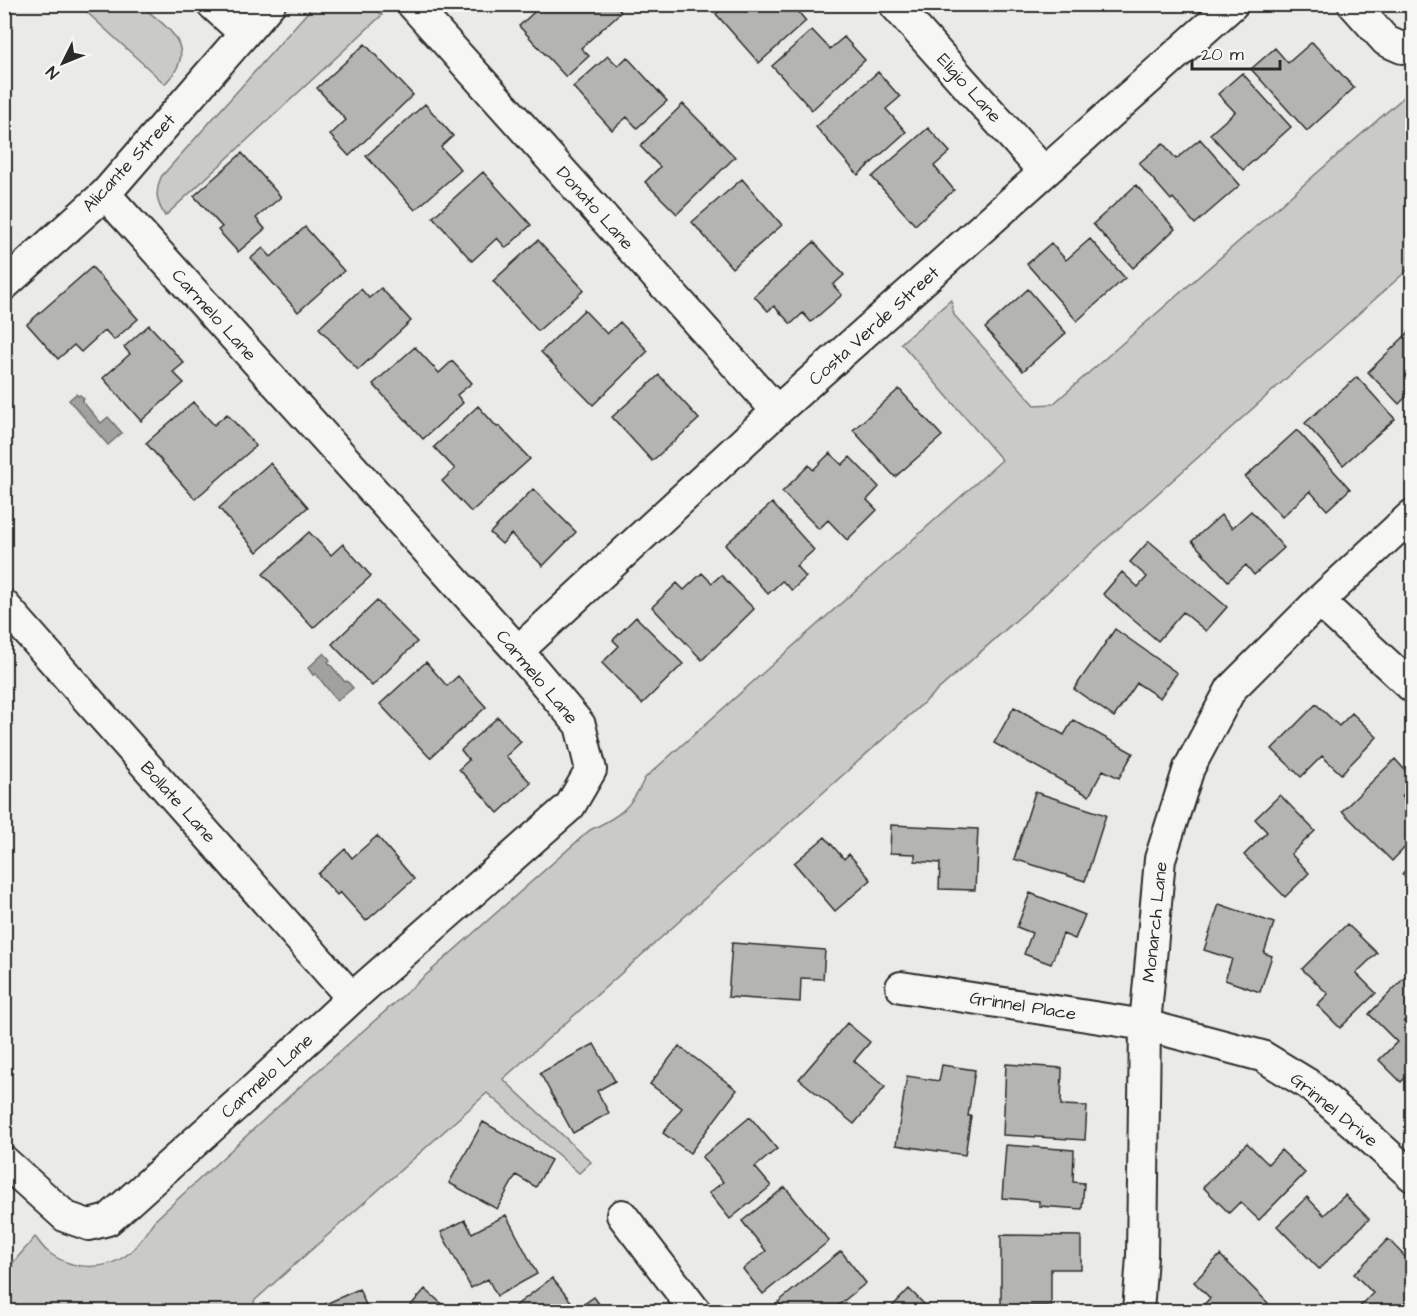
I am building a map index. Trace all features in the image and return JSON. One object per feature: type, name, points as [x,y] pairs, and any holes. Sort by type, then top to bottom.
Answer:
[{"type":"street","points":[[212,4],[244,33],[270,4]]},
{"type":"street","name":"Donato Lane","points":[[412,4],[777,411]]},
{"type":"street","name":"Eligio Lane","points":[[894,4],[1044,172]]},
{"type":"street","name":"Costa Verde Street","points":[[518,651],[777,411],[1233,4]]},
{"type":"street","points":[[1353,4],[1386,41],[1402,48],[1413,45]]},
{"type":"street","name":"Alicante Street","points":[[4,285],[105,194],[244,33]]},
{"type":"street","name":"Carmelo Lane","points":[[4,1161],[66,1217],[89,1226],[108,1220],[352,998],[570,806],[591,770],[580,725],[518,651],[105,194]]},
{"type":"street","name":"Monarch Lane","points":[[1138,1311],[1142,1256],[1145,1025],[1160,859],[1189,768],[1231,689],[1318,601],[1413,516]]},
{"type":"street","points":[[1318,601],[1413,687]]},
{"type":"street","name":"Bollate Lane","points":[[4,605],[352,998]]},
{"type":"street","name":"Grinnel Place","points":[[901,987],[1145,1025]]},
{"type":"street","name":"Grinnel Drive","points":[[1145,1025],[1262,1056],[1308,1084],[1413,1176]]},
{"type":"street","points":[[622,1215],[696,1311]]},
{"type":"shaded area","points":[[79,5],[140,5],[164,24],[177,40],[180,48],[177,68],[165,84]]},
{"type":"shaded area","points":[[314,5],[372,5],[382,15],[165,216],[157,197],[161,177]]},
{"type":"shaded area","points":[[1412,90],[1412,266],[503,1079],[591,1162],[579,1173],[487,1093],[254,1301],[256,1311],[5,1311],[5,1272],[35,1237],[56,1257],[77,1265],[109,1264],[128,1254],[139,1243],[154,1221],[294,1092],[590,830],[617,816],[629,804],[645,778],[1002,460],[901,343],[951,300],[954,315],[1035,405],[1053,404]]},
{"type":"shaded area","points":[[76,394],[84,399],[82,401],[101,423],[108,417],[122,433],[108,445],[69,400]]},
{"type":"shaded area","points":[[324,653],[330,660],[328,662],[353,688],[337,701],[316,674],[313,675],[308,668]]},
{"type":"building","points":[[543,4],[615,4],[621,12],[581,48],[589,56],[566,77],[519,26]]},
{"type":"building","points":[[727,4],[792,4],[806,21],[759,63],[716,14]]},
{"type":"building","points":[[812,30],[830,49],[844,37],[865,60],[812,110],[772,66]]},
{"type":"building","points":[[1312,42],[1354,88],[1307,131],[1251,69],[1275,48],[1288,63]]},
{"type":"building","points":[[365,44],[413,95],[349,156],[330,135],[346,120],[317,88]]},
{"type":"building","points":[[608,56],[618,66],[627,57],[667,101],[637,128],[627,117],[612,130],[573,87]]},
{"type":"building","points":[[878,72],[900,97],[886,109],[906,132],[858,175],[816,127]]},
{"type":"building","points":[[1242,73],[1291,127],[1243,170],[1210,134],[1235,112],[1218,94]]},
{"type":"building","points":[[425,104],[453,136],[441,147],[461,170],[415,210],[366,156]]},
{"type":"building","points":[[683,104],[735,157],[677,214],[645,182],[660,167],[640,146]]},
{"type":"building","points":[[928,128],[950,152],[934,166],[954,190],[915,225],[872,177]]},
{"type":"building","points":[[1200,139],[1240,185],[1195,224],[1139,163],[1163,143],[1176,159]]},
{"type":"building","points":[[242,153],[281,197],[256,218],[265,229],[238,252],[218,230],[222,227],[194,196]]},
{"type":"building","points":[[483,172],[531,225],[506,248],[497,238],[472,261],[433,217]]},
{"type":"building","points":[[742,179],[782,225],[732,268],[692,222]]},
{"type":"building","points":[[1136,185],[1175,229],[1133,268],[1093,224]]},
{"type":"building","points":[[305,227],[344,271],[298,312],[251,258],[263,248],[271,257]]},
{"type":"building","points":[[1090,239],[1125,278],[1077,321],[1027,264],[1051,243],[1066,260]]},
{"type":"building","points":[[538,240],[584,290],[538,331],[493,281]]},
{"type":"building","points":[[814,242],[844,275],[833,285],[842,295],[811,322],[803,313],[791,324],[774,306],[768,311],[754,296]]},
{"type":"building","points":[[92,267],[138,319],[114,340],[105,330],[81,352],[74,345],[58,359],[27,324]]},
{"type":"building","points":[[381,288],[411,321],[358,370],[319,328],[361,289],[369,298]]},
{"type":"building","points":[[1028,289],[1066,333],[1023,371],[985,328]]},
{"type":"building","points":[[584,310],[607,334],[620,322],[648,351],[593,405],[541,352]]},
{"type":"building","points":[[149,325],[184,363],[173,372],[184,383],[141,421],[103,378],[130,354],[124,347]]},
{"type":"building","points":[[1412,329],[1412,391],[1399,404],[1368,372]]},
{"type":"building","points":[[415,347],[439,373],[452,361],[472,383],[457,395],[463,403],[423,439],[373,384]]},
{"type":"building","points":[[659,375],[699,419],[652,461],[612,417]]},
{"type":"building","points":[[1357,377],[1395,419],[1343,465],[1305,423]]},
{"type":"building","points":[[899,389],[942,436],[895,477],[853,430]]},
{"type":"building","points":[[193,402],[214,425],[227,414],[256,446],[195,499],[146,443]]},
{"type":"building","points":[[478,406],[530,459],[471,512],[442,481],[455,469],[434,447]]},
{"type":"building","points":[[1297,430],[1350,489],[1327,510],[1310,491],[1282,517],[1245,477]]},
{"type":"building","points":[[830,453],[842,465],[850,457],[879,487],[867,500],[877,510],[847,540],[828,520],[819,529],[782,492],[809,465],[813,470]]},
{"type":"building","points":[[270,463],[308,507],[257,552],[219,508]]},
{"type":"building","points":[[533,489],[576,532],[543,566],[511,534],[502,544],[490,533]]},
{"type":"building","points":[[772,503],[814,550],[796,566],[806,577],[792,590],[782,581],[768,594],[725,545]]},
{"type":"building","points":[[1251,511],[1284,548],[1254,575],[1246,565],[1228,581],[1192,541],[1221,515],[1232,528]]},
{"type":"building","points":[[309,532],[331,555],[343,544],[371,576],[313,628],[263,574]]},
{"type":"building","points":[[1149,541],[1227,607],[1206,631],[1183,612],[1158,641],[1103,594],[1122,572],[1138,587],[1147,577],[1130,562]]},
{"type":"building","points":[[702,573],[712,583],[721,575],[754,609],[702,660],[652,607],[677,583],[684,590]]},
{"type":"building","points":[[377,601],[417,642],[372,686],[332,644]]},
{"type":"building","points":[[636,617],[683,664],[642,704],[602,663],[619,646],[613,640]]},
{"type":"building","points":[[1115,629],[1177,673],[1160,698],[1137,683],[1114,717],[1074,689]]},
{"type":"building","points":[[426,662],[447,686],[458,676],[486,707],[430,758],[380,704]]},
{"type":"building","points":[[1316,704],[1339,726],[1352,713],[1377,737],[1341,774],[1322,756],[1301,777],[1272,749]]},
{"type":"building","points":[[1014,707],[1064,735],[1073,720],[1133,753],[1119,778],[1103,770],[1089,796],[994,743]]},
{"type":"building","points":[[498,717],[521,742],[506,756],[531,783],[498,813],[459,769],[469,760],[461,750]]},
{"type":"building","points":[[1395,759],[1412,778],[1412,785],[1402,796],[1412,807],[1412,840],[1392,861],[1342,811]]},
{"type":"building","points":[[1035,792],[1106,815],[1085,881],[1014,859]]},
{"type":"building","points":[[1280,795],[1315,831],[1291,854],[1309,873],[1285,897],[1244,855],[1267,832],[1255,819]]},
{"type":"building","points":[[891,825],[978,829],[975,890],[939,889],[940,863],[915,861],[915,854],[890,853]]},
{"type":"building","points":[[377,836],[414,879],[366,921],[340,892],[337,895],[318,874],[345,849],[352,858]]},
{"type":"building","points":[[825,837],[844,859],[849,854],[871,880],[835,911],[794,863]]},
{"type":"building","points":[[1412,863],[1412,884],[1402,874]]},
{"type":"building","points":[[1030,893],[1085,915],[1075,939],[1063,934],[1051,964],[1024,954],[1032,933],[1017,927]]},
{"type":"building","points":[[1219,904],[1274,923],[1264,953],[1272,956],[1260,992],[1225,980],[1232,959],[1204,950]]},
{"type":"building","points":[[1347,924],[1377,953],[1356,973],[1376,993],[1340,1028],[1317,1005],[1328,994],[1302,969]]},
{"type":"building","points":[[732,943],[825,950],[823,979],[801,978],[800,1002],[728,997]]},
{"type":"building","points":[[1407,975],[1412,981],[1412,1071],[1401,1082],[1379,1060],[1397,1042],[1369,1014]]},
{"type":"building","points":[[847,1023],[870,1042],[854,1061],[885,1087],[854,1124],[799,1079]]},
{"type":"building","points":[[594,1044],[615,1081],[597,1091],[609,1113],[573,1133],[540,1073]]},
{"type":"building","points":[[679,1046],[737,1090],[690,1153],[663,1133],[682,1108],[650,1084]]},
{"type":"building","points":[[1006,1064],[1062,1068],[1061,1105],[1087,1106],[1085,1140],[1003,1135]]},
{"type":"building","points":[[942,1065],[975,1070],[965,1155],[896,1145],[907,1076],[939,1081]]},
{"type":"building","points":[[750,1117],[777,1149],[755,1167],[771,1186],[730,1219],[709,1193],[723,1182],[702,1157]]},
{"type":"building","points":[[483,1122],[551,1160],[536,1187],[516,1175],[497,1209],[449,1183]]},
{"type":"building","points":[[1247,1143],[1268,1164],[1281,1150],[1305,1173],[1259,1220],[1240,1202],[1229,1213],[1203,1187]]},
{"type":"building","points":[[1006,1145],[1074,1150],[1073,1182],[1084,1183],[1082,1209],[1039,1206],[1039,1201],[1002,1198]]},
{"type":"building","points":[[785,1187],[829,1241],[763,1294],[743,1269],[766,1251],[742,1221]]},
{"type":"building","points":[[1345,1195],[1369,1219],[1319,1269],[1277,1226],[1307,1197],[1324,1215]]},
{"type":"building","points":[[506,1215],[537,1274],[497,1296],[488,1279],[471,1288],[441,1232],[465,1220],[472,1233]]},
{"type":"building","points":[[1001,1235],[1081,1236],[1081,1269],[1051,1269],[1051,1306],[1001,1306]]},
{"type":"building","points":[[1388,1239],[1412,1264],[1412,1280],[1409,1284],[1412,1287],[1412,1311],[1355,1312],[1373,1293],[1354,1274]]},
{"type":"building","points":[[841,1251],[866,1283],[834,1309],[836,1312],[786,1312],[778,1302]]},
{"type":"building","points":[[1220,1255],[1268,1303],[1260,1312],[1197,1312],[1210,1298],[1194,1282]]},
{"type":"building","points":[[552,1278],[577,1309],[594,1297],[605,1312],[511,1312],[510,1310]]},
{"type":"building","points":[[359,1289],[369,1312],[308,1312]]},
{"type":"building","points":[[425,1289],[451,1312],[405,1312]]},
{"type":"building","points":[[909,1289],[932,1312],[887,1312]]}]
